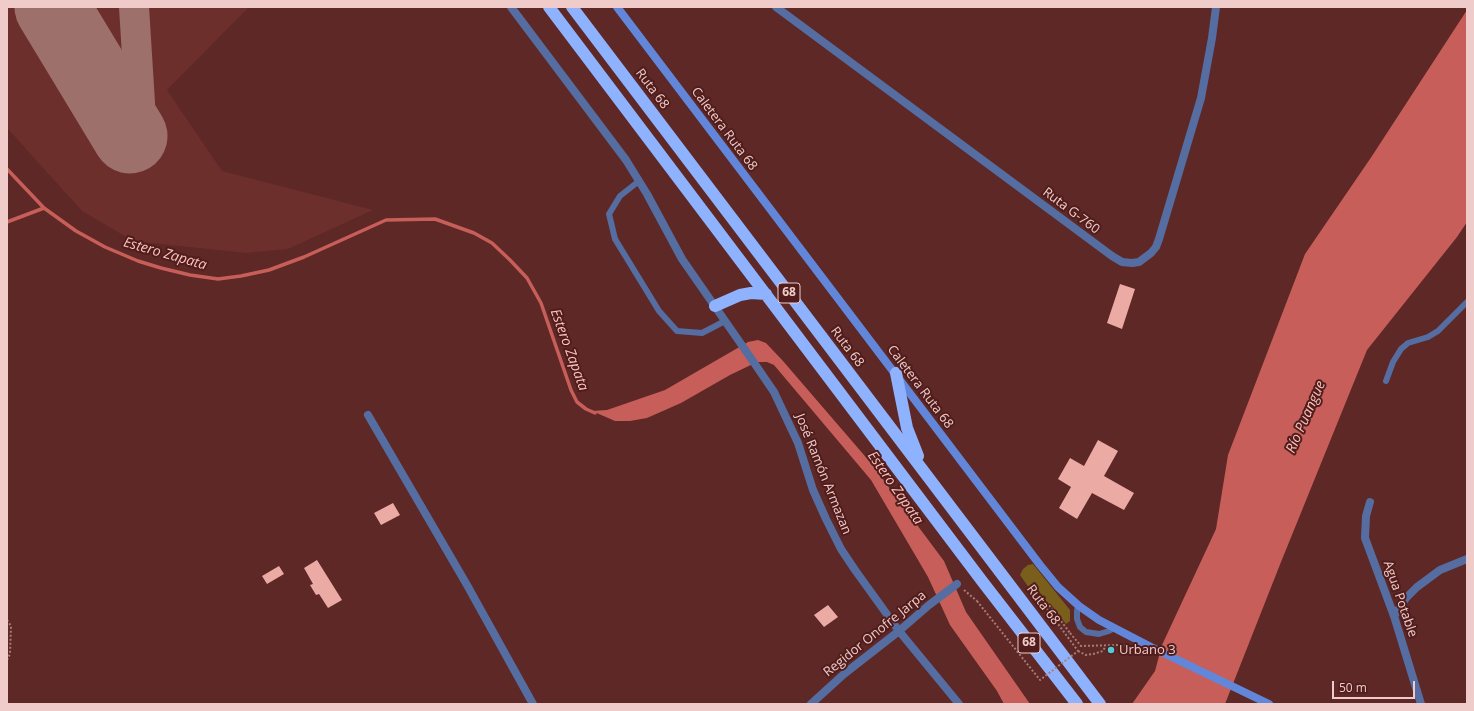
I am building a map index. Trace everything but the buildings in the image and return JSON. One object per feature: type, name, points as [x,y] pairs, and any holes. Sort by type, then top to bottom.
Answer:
[{"type":"highway","name":"68","points":[[549,7],[982,581],[1077,704]]},
{"type":"highway","name":"Ruta 68","points":[[572,7],[1100,704]]},
{"type":"highway","points":[[715,306],[740,295],[752,293],[766,294]]},
{"type":"highway","points":[[896,373],[908,428],[923,471]]},
{"type":"main road","name":"Caletera Ruta 68","points":[[617,7],[1058,587],[1079,606],[1099,620],[1269,704]]},
{"type":"street","points":[[511,7],[614,143],[639,181],[676,248],[715,306]]},
{"type":"street","name":"Ruta G-760","points":[[776,7],[1112,256],[1122,262],[1132,263],[1139,262],[1152,253],[1159,239],[1201,98],[1216,7]]},
{"type":"street","name":"José Ramón Armazan","points":[[715,306],[774,392],[798,443],[813,490],[841,549],[899,631],[958,704]]},
{"type":"street","points":[[368,415],[467,585],[533,704]]},
{"type":"street","name":"Agua Potable","points":[[1370,502],[1366,516],[1365,538],[1394,616],[1421,704]]},
{"type":"street","points":[[1394,616],[1406,598],[1417,587],[1440,570],[1467,559]]},
{"type":"street","name":"Regidor Onofre Jarpa","points":[[811,704],[844,674],[957,584]]},
{"type":"lane","points":[[639,181],[620,196],[609,214],[615,239],[659,311],[677,330],[702,333],[725,321]]},
{"type":"lane","points":[[1386,381],[1393,362],[1401,349],[1408,343],[1428,337],[1438,331],[1467,302]]},
{"type":"lane","points":[[1079,606],[1077,610],[1077,619],[1080,627],[1086,632],[1099,634],[1114,628]]},
{"type":"path","points":[[957,584],[977,601],[1040,680],[1078,651]]},
{"type":"path","points":[[1106,646],[1103,651],[1093,654],[1086,655],[1078,651],[1047,609],[1050,606],[1081,646],[1119,645],[1134,647]]},
{"type":"path","points":[[7,620],[11,626],[10,654],[7,660]]},
{"type":"shaded area","points":[[7,7],[249,7],[167,90],[222,171],[373,210],[288,249],[246,253],[133,241],[82,211],[7,128]]},
{"type":"shaded area","points":[[1033,564],[1070,610],[1070,621],[1066,624],[1050,603],[1044,609],[1020,575],[1023,569],[1028,565]]},
{"type":"water","name":"Río Puangue","points":[[1467,10],[1467,222],[1457,237],[1367,350],[1225,704],[1132,704],[1155,671],[1162,645],[1216,529],[1228,455],[1305,254],[1372,156]]},
{"type":"water","points":[[758,340],[766,343],[783,361],[870,462],[944,561],[966,612],[1030,704],[1004,704],[997,691],[950,625],[928,577],[871,480],[774,365],[767,362],[757,362],[730,375],[681,403],[647,418],[630,421],[615,421],[592,411],[607,410],[665,390],[748,342]]},
{"type":"waterway","name":"Estero Zapata","points":[[7,169],[44,208],[76,231],[105,247],[138,261],[161,268],[190,275],[218,279],[269,270],[304,257],[386,220],[435,219],[474,233],[492,243],[527,278],[541,303],[571,390],[577,402],[586,409],[595,413]]},
{"type":"waterway","points":[[7,222],[44,208]]},
{"type":"taxiway","points":[[130,136],[137,129],[140,120],[134,7]]},
{"type":"runway","points":[[52,7],[130,136]]},
{"type":"place","name":"Urbano 3","points":[[1111,650]]}]
